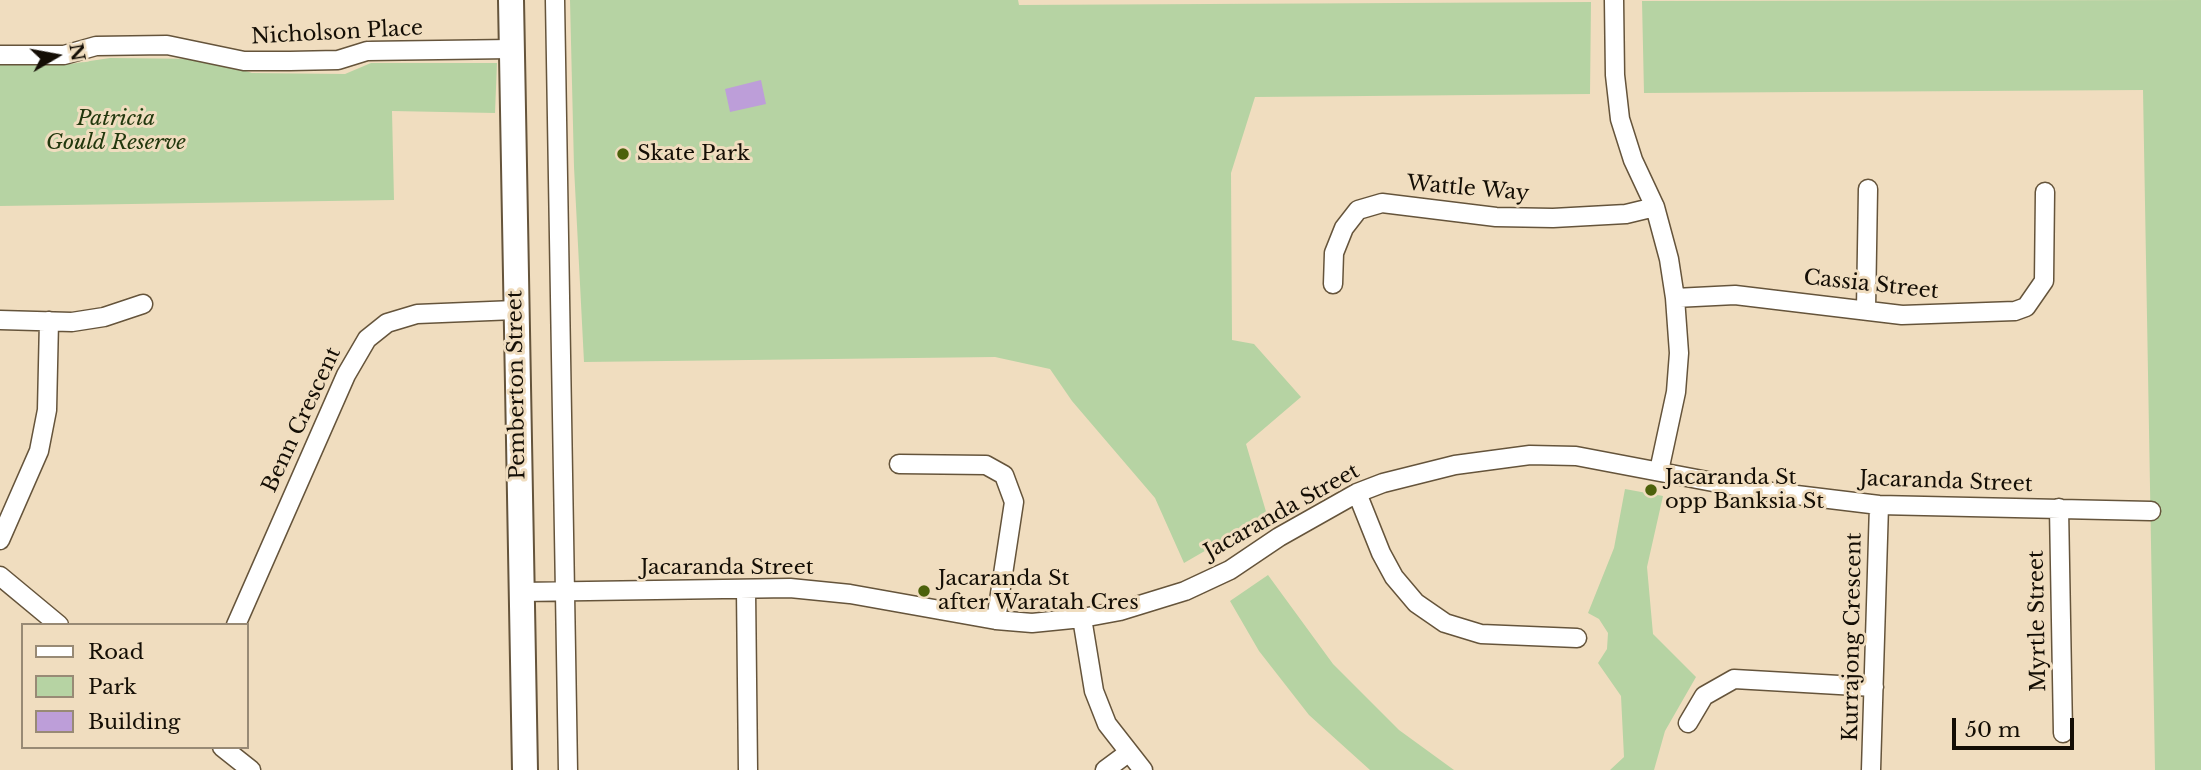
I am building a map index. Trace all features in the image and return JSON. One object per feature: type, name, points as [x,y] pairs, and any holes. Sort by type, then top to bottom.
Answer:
[{"type":"main road","name":"Pemberton Street","points":[[511,0],[524,770]]},
{"type":"street","points":[[555,0],[568,770]]},
{"type":"street","points":[[1614,0],[1615,75],[1620,119],[1633,160],[1655,207],[1669,259],[1675,298],[1678,353],[1676,392],[1659,471]]},
{"type":"street","name":"Nicholson Place","points":[[0,55],[64,55],[96,46],[167,45],[244,61],[290,61],[338,60],[367,51],[511,49]]},
{"type":"street","points":[[1866,309],[1868,189]]},
{"type":"street","name":"Cassia Street","points":[[1675,298],[1735,295],[1902,315],[1937,316],[1994,313],[2026,307],[2044,281],[2045,192]]},
{"type":"street","name":"Wattle Way","points":[[1333,284],[1334,253],[1344,228],[1358,210],[1381,203],[1496,217],[1553,218],[1626,215],[1655,207]]},
{"type":"street","points":[[0,320],[72,322],[104,317],[143,303]]},
{"type":"street","name":"Benn Crescent","points":[[237,623],[346,374],[367,339],[387,323],[418,314],[455,310],[515,310]]},
{"type":"street","points":[[0,540],[39,451],[47,410],[49,321]]},
{"type":"street","name":"Jacaranda Street","points":[[521,593],[817,590],[996,620],[1032,622],[1082,618],[1120,611],[1185,590],[1230,570],[1279,537],[1357,493],[1417,472],[1496,457],[1530,455],[1576,456],[1755,490],[1879,505],[2151,512]]},
{"type":"street","points":[[899,464],[986,465],[1004,475],[1014,502],[996,620]]},
{"type":"street","points":[[1357,493],[1381,553],[1394,577],[1416,603],[1445,623],[1480,634],[1577,638]]},
{"type":"street","name":"Kurrajong Crescent","points":[[1871,770],[1879,505]]},
{"type":"street","name":"Myrtle Street","points":[[2059,508],[2063,733]]},
{"type":"street","points":[[0,576],[57,623]]},
{"type":"street","points":[[746,590],[748,770]]},
{"type":"street","points":[[1082,618],[1094,691],[1107,724],[1143,770]]},
{"type":"street","points":[[1688,723],[1704,696],[1734,679],[1874,687]]},
{"type":"street","points":[[225,749],[251,770]]},
{"type":"street","points":[[1105,770],[1128,753]]},
{"type":"green space","points":[[570,0],[1018,0],[1019,5],[1591,2],[1590,94],[1255,97],[1231,173],[1232,340],[1254,344],[1301,397],[1246,444],[1267,515],[1184,563],[1155,498],[1072,401],[1050,369],[995,357],[584,362],[574,167]]},
{"type":"green space","points":[[2201,0],[2201,770],[2155,770],[2143,90],[1644,93],[1642,1]]},
{"type":"green space","name":"Patricia Gould Reserve","points":[[110,58],[207,59],[252,73],[345,74],[371,63],[497,63],[495,113],[392,111],[394,200],[0,206],[0,65],[70,64]]},
{"type":"green space","points":[[1625,489],[1663,496],[1647,567],[1653,634],[1696,677],[1665,731],[1654,770],[1610,770],[1624,757],[1621,696],[1598,663],[1607,649],[1608,633],[1599,619],[1588,613],[1614,548]]},
{"type":"green space","points":[[1268,575],[1333,664],[1399,730],[1454,770],[1370,770],[1309,715],[1259,651],[1230,601]]},
{"type":"building","points":[[761,80],[766,104],[730,112],[725,89]]},
{"type":"place","name":"Skate Park","points":[[623,154]]},
{"type":"place","name":"Jacaranda St opp Banksia St","points":[[1651,490]]},
{"type":"place","name":"Jacaranda St after Waratah Cres","points":[[924,591]]}]
